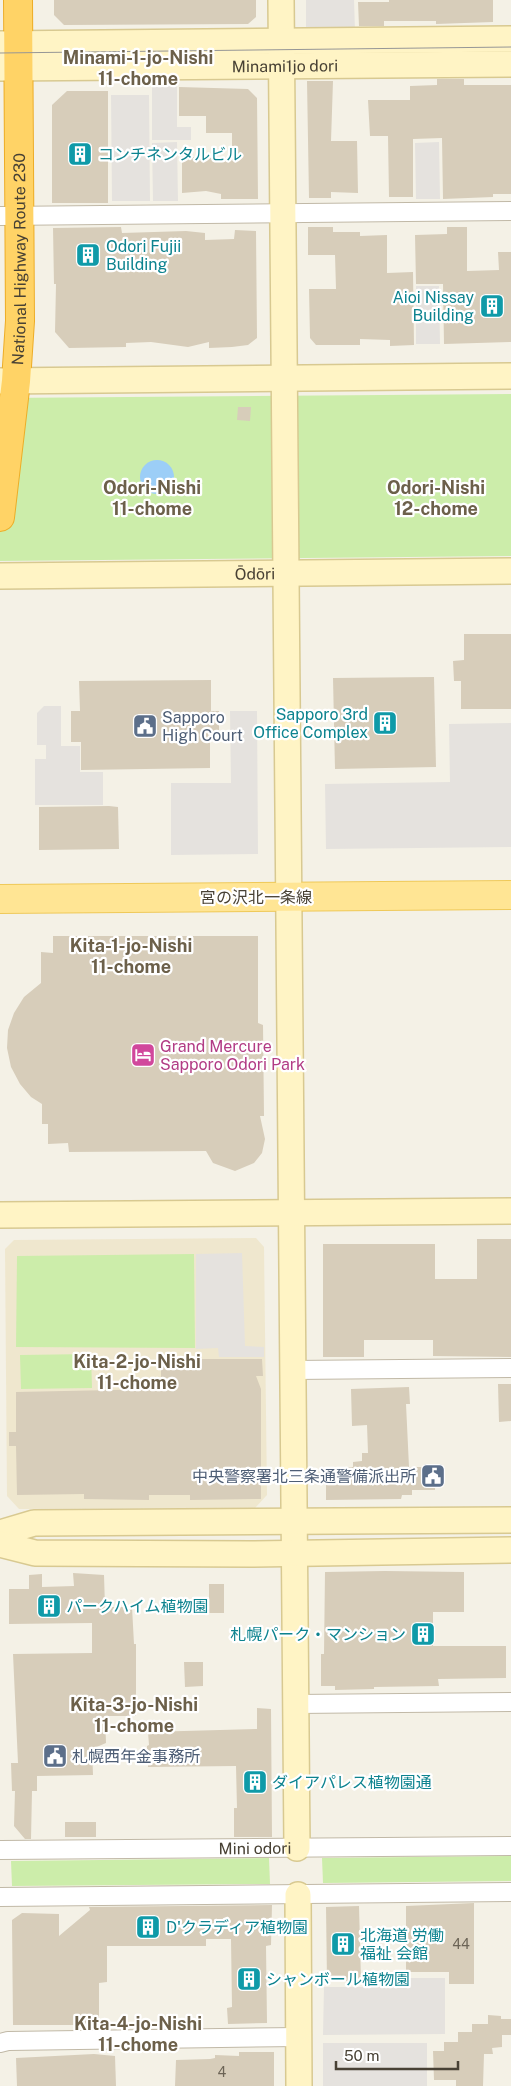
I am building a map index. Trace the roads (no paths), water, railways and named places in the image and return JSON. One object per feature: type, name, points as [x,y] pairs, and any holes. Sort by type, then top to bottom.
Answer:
[{"type":"highway","name":"National Highway Route 230","points":[[0,517],[8,381],[20,321],[10,216],[9,56],[18,0]]},
{"type":"main road","name":"宮の沢北一条線","points":[[0,899],[511,894]]},
{"type":"street","points":[[281,0],[298,1848]]},
{"type":"street","name":"Minami1jo dori","points":[[9,56],[282,53],[511,40]]},
{"type":"street","name":"Minami1jo dori","points":[[282,53],[511,64]]},
{"type":"street","points":[[10,216],[511,211]]},
{"type":"street","points":[[8,381],[511,376]]},
{"type":"street","name":"Ōdōri","points":[[0,576],[511,571]]},
{"type":"street","points":[[0,1215],[511,1211]]},
{"type":"street","points":[[293,1370],[511,1368]]},
{"type":"street","points":[[0,1533],[34,1523],[294,1523],[511,1520]]},
{"type":"street","points":[[0,1544],[35,1553],[294,1553],[511,1550]]},
{"type":"street","points":[[296,1704],[511,1702]]},
{"type":"street","name":"Mini odori","points":[[0,1850],[511,1846]]},
{"type":"street","points":[[0,1897],[511,1892]]},
{"type":"street","points":[[298,1895],[299,2086]]},
{"type":"street","points":[[0,2043],[8,2041],[298,2037]]},
{"type":"water","points":[[157,460],[164,461],[169,465],[173,470],[173,484],[169,489],[164,493],[157,494],[150,493],[145,489],[141,484],[140,477],[141,470],[145,465],[150,461]]},
{"type":"tram line","points":[[0,53],[511,47]]},
{"type":"place","name":"コンチネンタルビル","points":[[80,154]]},
{"type":"place","name":"Odori Fujii Building","points":[[88,255]]},
{"type":"place","name":"Aioi Nissay Building","points":[[492,306]]},
{"type":"place","name":"Sapporo 3rd Office Complex","points":[[385,723]]},
{"type":"place","name":"Sapporo High Court","points":[[145,726]]},
{"type":"place","name":"Grand Mercure Sapporo Odori Park","points":[[143,1055]]},
{"type":"place","name":"中央警察署北三条通警備派出所","points":[[433,1476]]},
{"type":"place","name":"パークハイム植物園","points":[[49,1606]]},
{"type":"place","name":"札幌パーク・マンション","points":[[423,1634]]},
{"type":"place","name":"札幌西年金事務所","points":[[55,1756]]},
{"type":"place","name":"ダイアパレス植物園通","points":[[255,1782]]},
{"type":"place","name":"D'クラディア植物園","points":[[148,1927]]},
{"type":"place","name":"北海道 労働 福祉 会館","points":[[343,1944]]},
{"type":"place","name":"シャンボール植物園","points":[[249,1979]]},
{"type":"district","name":"Minami-1-jo-Nishi 11-chome","points":[[138,67]]},
{"type":"district","name":"Odori-Nishi 11-chome","points":[[152,497]]},
{"type":"district","name":"Odori-Nishi 12-chome","points":[[436,497]]},
{"type":"district","name":"Kita-1-jo-Nishi 11-chome","points":[[131,955]]},
{"type":"district","name":"Kita-2-jo-Nishi 11-chome","points":[[137,1371]]},
{"type":"district","name":"Kita-3-jo-Nishi 11-chome","points":[[134,1714]]},
{"type":"district","name":"Kita-4-jo-Nishi 11-chome","points":[[138,2033]]}]
